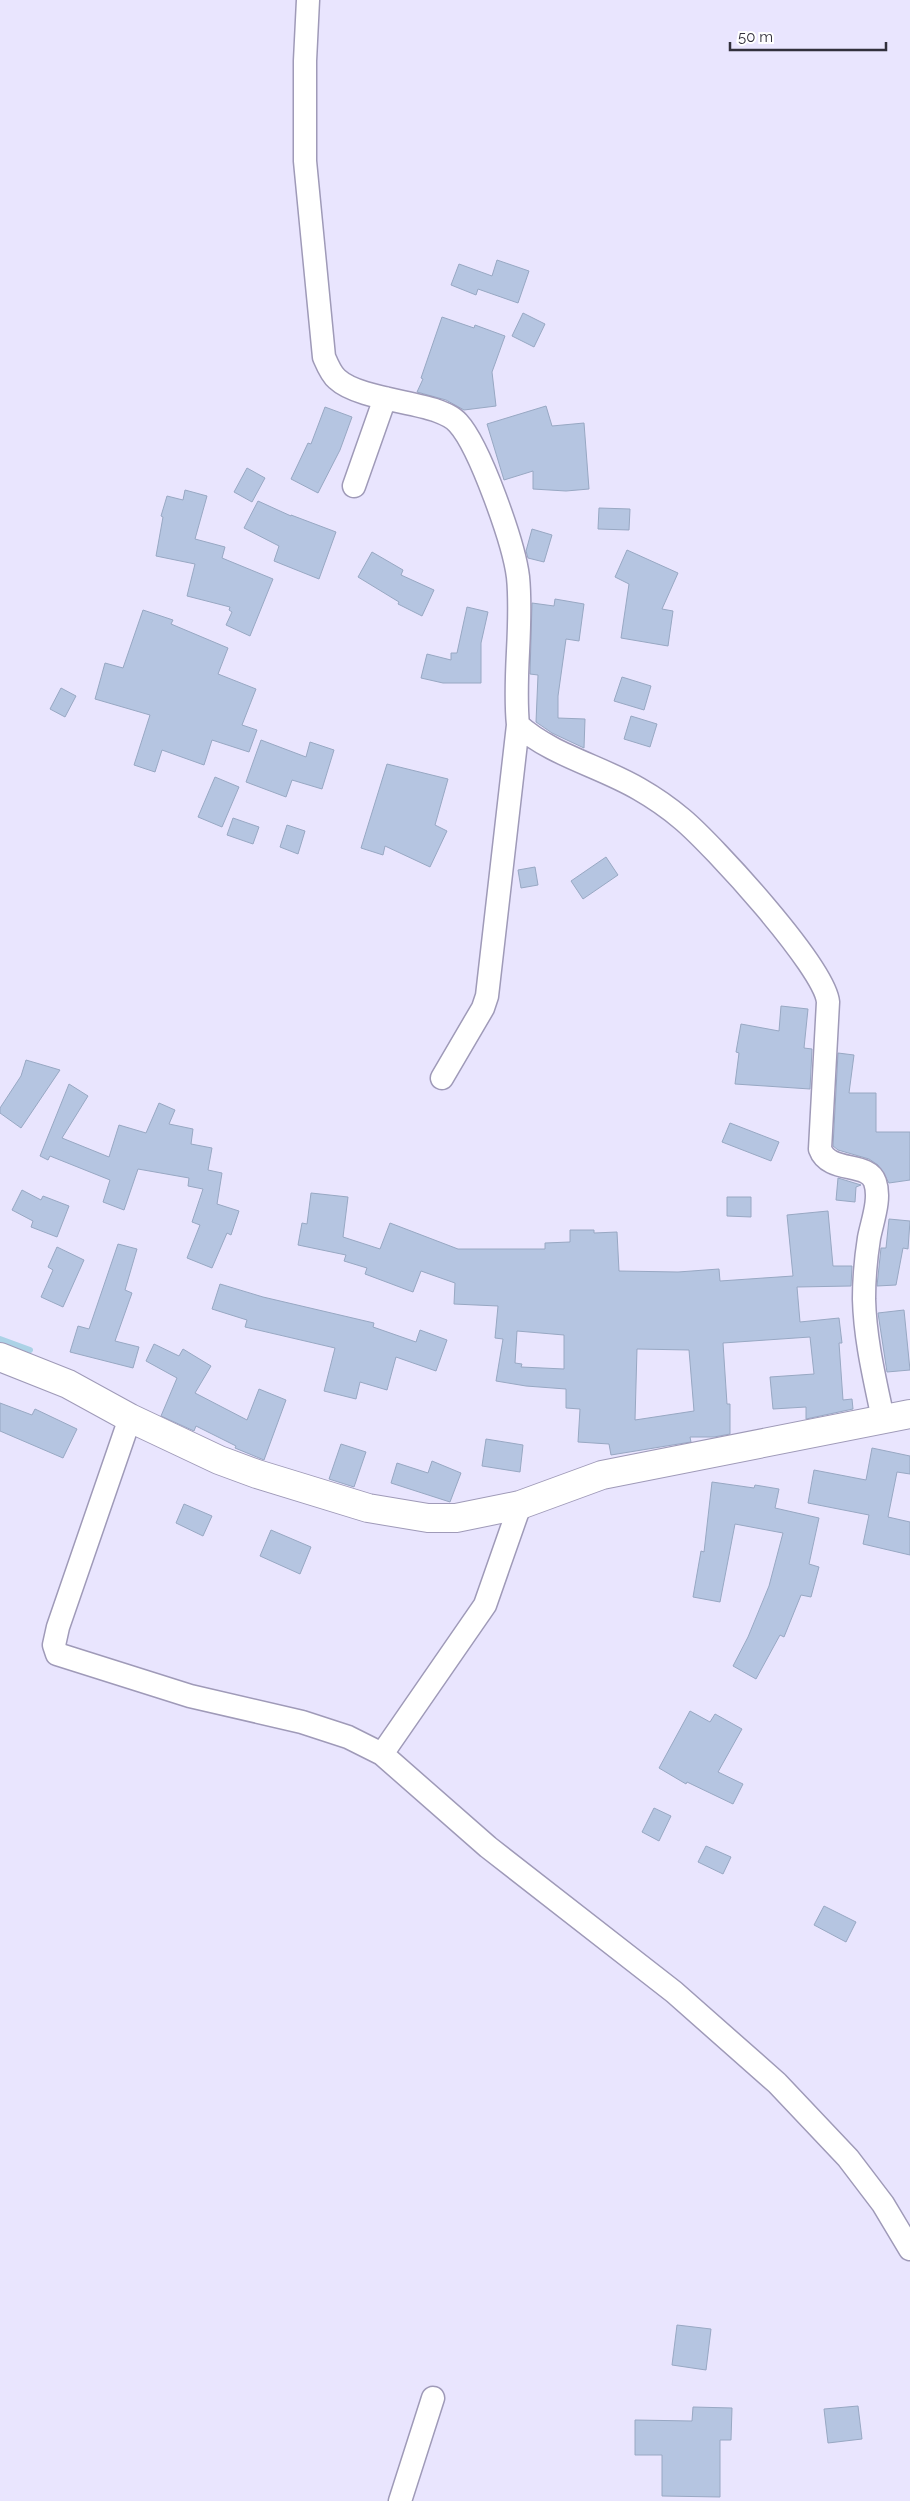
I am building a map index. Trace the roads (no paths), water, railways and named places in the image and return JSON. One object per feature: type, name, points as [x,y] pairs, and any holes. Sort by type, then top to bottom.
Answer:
[{"type":"street","points":[[308,0],[305,61],[306,160],[321,344],[324,357],[337,379],[348,386],[385,398],[418,404],[450,416],[464,431],[480,461],[511,548],[518,576],[520,609],[515,692],[518,725],[487,996],[483,1008],[442,1078]]},
{"type":"street","points":[[354,486],[385,398]]},
{"type":"street","points":[[518,725],[546,746],[607,771],[640,789],[682,819],[704,839],[758,900],[802,954],[822,983],[828,1002],[820,1149],[829,1162],[870,1174],[876,1184],[877,1196],[869,1239],[864,1299],[868,1345],[883,1419]]},
{"type":"street","points":[[0,1357],[68,1384],[130,1418],[219,1460],[257,1474],[368,1508],[407,1516],[456,1518],[520,1505],[602,1475],[910,1414]]},
{"type":"street","points":[[130,1418],[58,1627],[54,1645],[57,1654],[190,1696],[302,1722],[348,1737],[382,1754],[488,1847],[674,1992],[784,2089],[848,2158],[883,2204],[910,2249]]},
{"type":"street","points":[[382,1754],[484,1605],[520,1505]]},
{"type":"street","points":[[400,2501],[433,2398]]},
{"type":"waterway","points":[[0,1339],[30,1350]]}]
